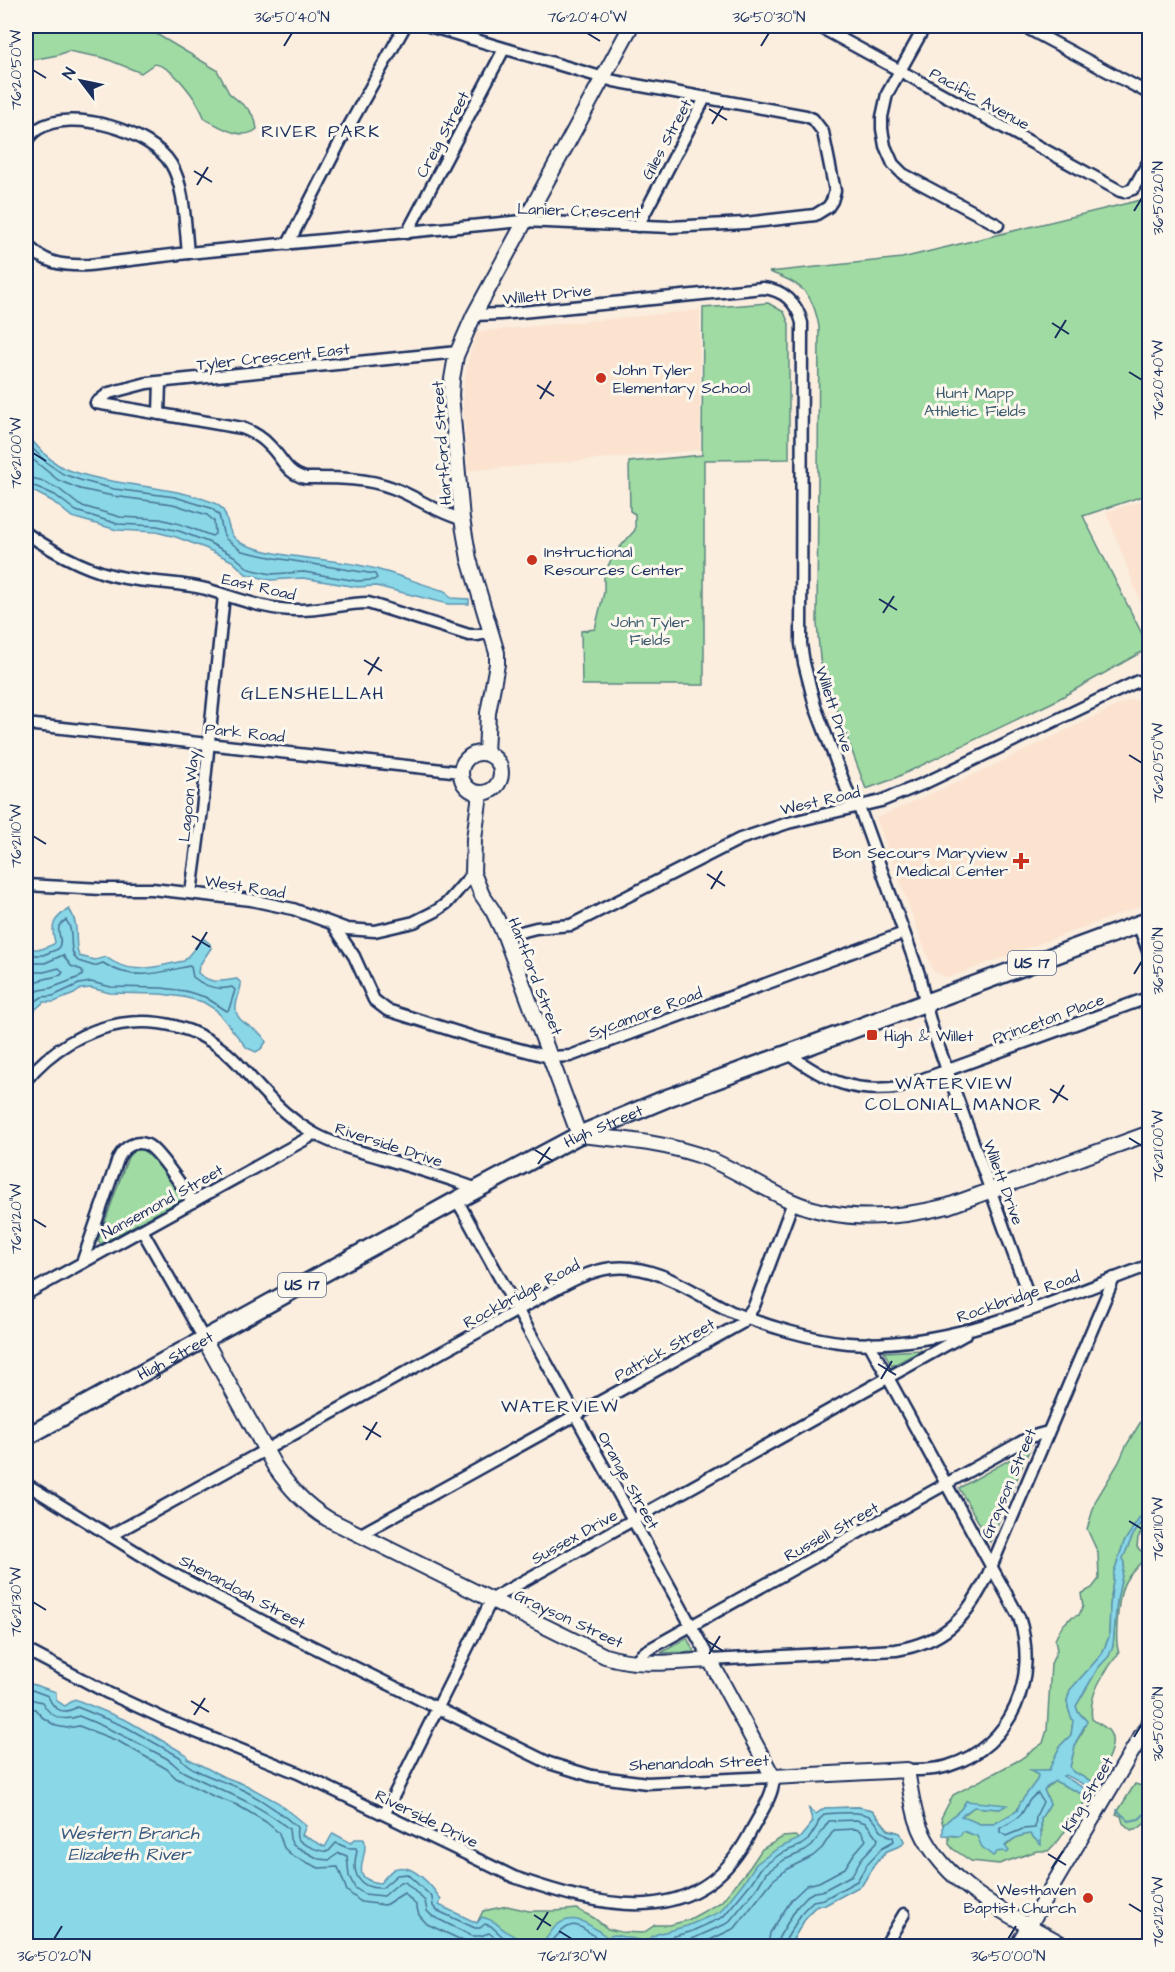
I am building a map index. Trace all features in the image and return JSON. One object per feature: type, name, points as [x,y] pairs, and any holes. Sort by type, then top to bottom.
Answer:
[{"type":"main road","name":"High Street","points":[[26,1437],[579,1135],[670,1097],[1144,922]]},
{"type":"street","points":[[288,244],[340,142],[405,26]]},
{"type":"street","name":"Lanier Crescent","points":[[26,243],[40,257],[73,266],[525,221],[638,226],[708,226],[815,215],[822,212],[832,201],[835,191],[824,132],[813,119],[603,78],[429,26]]},
{"type":"street","name":"Hartford Street","points":[[486,753],[488,713],[497,653],[469,559],[462,519],[451,395],[453,372],[458,352],[474,315],[631,26]]},
{"type":"street","name":"Pacific Avenue","points":[[818,26],[1120,191],[1130,191],[1135,186],[1149,159]]},
{"type":"street","points":[[925,26],[887,94],[882,117],[885,146],[893,164],[903,174],[998,225]]},
{"type":"street","points":[[1023,26],[1149,94]]},
{"type":"street","name":"Creig Street","points":[[407,232],[504,49]]},
{"type":"street","name":"Giles Street","points":[[638,226],[705,98]]},
{"type":"street","points":[[26,142],[38,128],[55,123],[76,121],[95,122],[123,131],[159,149],[170,161],[180,183],[188,253]]},
{"type":"street","name":"Willett Drive","points":[[474,315],[763,288],[777,291],[791,300],[796,307],[802,322],[801,644],[808,683],[850,798],[858,807],[904,933],[923,986],[925,1002],[948,1071],[1033,1308]]},
{"type":"street","name":"Tyler Crescent East","points":[[159,414],[96,403],[110,393],[160,382],[458,352]]},
{"type":"street","points":[[160,382],[159,414],[242,428],[261,437],[271,446],[285,467],[297,476],[378,483],[462,519]]},
{"type":"street","name":"East Road","points":[[26,533],[56,552],[107,574],[124,578],[179,584],[264,606],[294,610],[368,603],[469,635],[492,632]]},
{"type":"street","name":"Lagoon Way","points":[[191,893],[224,595]]},
{"type":"street","name":"West Road","points":[[505,936],[522,931],[571,925],[740,839],[788,823],[880,801],[928,782],[1138,681]]},
{"type":"street","name":"Park Road","points":[[26,724],[461,772]]},
{"type":"street","points":[[486,753],[500,764],[501,776],[500,782],[492,791],[480,794],[464,784],[461,772],[462,766],[469,757],[486,753]]},
{"type":"street","name":"Hartford Street","points":[[480,794],[474,839],[473,873],[482,895],[494,911],[505,936],[579,1135]]},
{"type":"street","name":"West Road","points":[[26,885],[91,889],[152,889],[251,900],[277,904],[333,925],[361,931],[375,931],[426,917],[447,903],[473,873]]},
{"type":"street","points":[[1144,922],[1149,956]]},
{"type":"street","name":"Sycamore Road","points":[[333,925],[354,956],[374,1000],[387,1010],[473,1037],[549,1057],[570,1056],[904,933]]},
{"type":"street","name":"Princeton Place","points":[[789,1054],[823,1077],[854,1088],[870,1090],[901,1087],[1149,997]]},
{"type":"street","name":"Riverside Drive","points":[[26,1080],[48,1056],[62,1046],[98,1028],[125,1023],[165,1025],[187,1030],[215,1044],[240,1065],[278,1106],[313,1133],[346,1147],[477,1189]]},
{"type":"street","name":"Nansemond Street","points":[[26,1294],[308,1138],[313,1133]]},
{"type":"street","points":[[579,1135],[665,1147],[688,1153],[726,1167],[793,1202],[845,1215],[876,1217],[898,1216],[948,1206],[1149,1133]]},
{"type":"street","points":[[81,1263],[118,1159],[125,1148],[140,1143],[151,1147],[193,1202]]},
{"type":"street","name":"Orange Street","points":[[457,1200],[773,1777]]},
{"type":"street","points":[[748,1317],[793,1202]]},
{"type":"street","name":"Grayson Street","points":[[142,1230],[265,1450],[301,1500],[327,1519],[605,1656],[646,1664],[896,1650],[925,1643],[958,1622],[980,1592],[992,1566],[1114,1278]]},
{"type":"street","name":"Rockbridge Road","points":[[110,1536],[517,1310],[589,1273],[613,1268],[631,1268],[661,1276],[731,1311],[748,1317],[820,1339],[869,1343],[919,1339],[974,1329],[1149,1265]]},
{"type":"street","name":"Patrick Street","points":[[359,1535],[742,1323],[748,1317]]},
{"type":"street","name":"Sussex Drive","points":[[492,1600],[974,1329]]},
{"type":"street","name":"Shenandoah Street","points":[[26,1484],[164,1569],[285,1633],[549,1763],[592,1776],[647,1783],[946,1767],[971,1756],[998,1735],[1007,1723],[1020,1698],[1026,1665],[1024,1636],[1019,1617],[869,1343]]},
{"type":"street","name":"Russell Street","points":[[632,1663],[646,1651],[1030,1437],[1048,1432]]},
{"type":"street","points":[[384,1813],[492,1600]]},
{"type":"street","name":"Riverside Drive","points":[[26,1650],[118,1698],[298,1773],[514,1877],[546,1888],[595,1900],[663,1903],[703,1889],[725,1871],[749,1836],[773,1788],[773,1777]]},
{"type":"street","name":"King Street","points":[[1017,1947],[1149,1721]]},
{"type":"street","points":[[907,1770],[918,1821],[938,1857],[961,1882],[975,1893],[1065,1947]]},
{"type":"street","points":[[885,1947],[904,1914]]},
{"type":"street","points":[[1145,1947],[1149,1939]]},
{"type":"shaded area","points":[[700,310],[700,450],[468,471],[463,388],[476,332]]},
{"type":"shaded area","points":[[1150,498],[1149,625],[1106,512]]},
{"type":"shaded area","name":"Bon Secours Maryview Medical Center","points":[[1129,700],[1149,701],[1149,903],[948,978],[933,971],[876,818],[986,769]]},
{"type":"green space","points":[[26,26],[143,26],[217,70],[229,93],[249,110],[255,119],[257,129],[245,134],[231,132],[205,119],[197,103],[184,86],[162,66],[154,64],[141,73],[104,58],[68,51],[26,61]]},
{"type":"green space","name":"Hunt Mapp Athletic Fields","points":[[1149,198],[1149,494],[1083,516],[1149,648],[1053,702],[891,780],[866,789],[820,659],[817,623],[819,327],[813,305],[804,290],[789,280],[769,272],[902,258]]},
{"type":"green space","name":"John Tyler Fields","points":[[768,303],[784,312],[789,324],[789,459],[704,460],[704,685],[582,685],[581,631],[595,629],[604,592],[604,574],[614,554],[635,530],[635,514],[630,511],[629,462],[702,455],[703,308]]},
{"type":"green space","points":[[142,1149],[150,1152],[185,1198],[101,1244],[98,1241],[128,1157],[134,1150]]},
{"type":"green space","points":[[922,1350],[892,1366],[884,1352]]},
{"type":"green space","points":[[1149,1408],[1149,1504],[1124,1542],[1114,1572],[1109,1637],[1102,1654],[1070,1690],[1067,1701],[1073,1721],[1071,1735],[1060,1746],[1049,1770],[1031,1771],[1038,1775],[1037,1780],[1020,1803],[1017,1811],[994,1824],[980,1824],[961,1817],[974,1807],[1000,1809],[966,1801],[961,1809],[943,1825],[941,1818],[953,1795],[1019,1760],[1043,1743],[1047,1730],[1051,1664],[1057,1650],[1055,1640],[1064,1624],[1070,1618],[1079,1615],[1083,1606],[1081,1594],[1092,1588],[1099,1579],[1098,1553],[1087,1529],[1096,1500]]},
{"type":"green space","points":[[1030,1448],[990,1542],[959,1488]]},
{"type":"green space","points":[[1149,1512],[1149,1524],[1146,1524],[1138,1538],[1137,1547],[1145,1555],[1125,1582],[1120,1596],[1117,1628],[1119,1653],[1098,1684],[1092,1701],[1092,1719],[1108,1730],[1112,1742],[1108,1757],[1093,1782],[1073,1772],[1070,1767],[1076,1742],[1084,1729],[1084,1717],[1078,1712],[1076,1706],[1113,1645],[1123,1558],[1133,1535]]},
{"type":"green space","points":[[687,1638],[694,1652],[661,1653]]},
{"type":"green space","points":[[1055,1781],[1088,1797],[1059,1840],[1048,1851],[1037,1851],[999,1864],[971,1861],[949,1844],[949,1835],[955,1836],[963,1831],[977,1836],[984,1845],[999,1851],[1003,1851],[1011,1841],[1022,1836],[1030,1834],[1036,1840],[1042,1831],[1041,1818],[1050,1804],[1044,1790]]},
{"type":"green space","points":[[1135,1784],[1149,1788],[1149,1820],[1139,1828],[1131,1830],[1123,1823],[1121,1816],[1116,1814]]},
{"type":"green space","points":[[858,1807],[872,1810],[888,1829],[900,1833],[904,1841],[902,1845],[887,1851],[875,1863],[862,1885],[825,1905],[817,1905],[808,1914],[789,1946],[502,1946],[477,1923],[483,1911],[507,1906],[529,1911],[577,1909],[608,1929],[621,1932],[643,1933],[655,1925],[670,1925],[688,1920],[721,1902],[762,1849],[783,1837],[795,1836],[799,1839],[813,1822],[809,1809],[816,1814],[825,1808]]},
{"type":"water","points":[[26,433],[49,458],[66,469],[102,479],[194,496],[212,502],[224,511],[233,536],[246,545],[273,553],[369,567],[445,591],[451,598],[469,599],[469,604],[448,604],[376,586],[357,587],[303,578],[270,580],[246,574],[232,561],[176,537],[156,532],[117,530],[72,517],[52,501],[35,492],[26,491]]},
{"type":"water","points":[[69,909],[75,921],[79,956],[95,960],[106,957],[125,967],[144,968],[184,961],[203,938],[211,948],[199,966],[198,973],[212,981],[237,979],[241,983],[236,1004],[239,1018],[259,1033],[266,1042],[256,1052],[247,1048],[216,1010],[203,1002],[161,994],[110,993],[91,988],[81,989],[54,1002],[44,1002],[31,1013],[26,1009],[26,949],[42,949],[54,944],[54,922]]},
{"type":"water","points":[[1149,1504],[1149,1512],[1133,1535],[1123,1558],[1113,1645],[1109,1656],[1098,1668],[1076,1706],[1078,1712],[1087,1721],[1076,1742],[1070,1767],[1073,1772],[1093,1782],[1089,1787],[1066,1775],[1063,1776],[1089,1791],[1088,1797],[1055,1781],[1047,1786],[1044,1790],[1050,1804],[1041,1818],[1041,1845],[1030,1834],[1023,1835],[1013,1839],[1005,1846],[1009,1851],[997,1852],[993,1856],[982,1847],[977,1836],[963,1831],[960,1836],[943,1835],[943,1825],[961,1809],[966,1801],[1007,1805],[1000,1809],[974,1807],[961,1816],[980,1824],[994,1824],[1017,1811],[1020,1803],[1037,1780],[1038,1775],[1030,1770],[1049,1770],[1060,1746],[1071,1735],[1073,1721],[1067,1701],[1070,1690],[1102,1654],[1109,1637],[1114,1572],[1124,1542]]},
{"type":"water","name":"Western Branch Elizabeth River","points":[[32,1684],[56,1692],[56,1700],[65,1706],[75,1699],[128,1721],[187,1755],[187,1758],[279,1803],[306,1826],[302,1835],[325,1847],[333,1833],[351,1843],[355,1839],[364,1839],[365,1852],[361,1872],[370,1881],[380,1883],[394,1869],[408,1869],[415,1872],[433,1889],[441,1900],[439,1905],[477,1923],[482,1917],[490,1920],[514,1936],[538,1945],[555,1927],[569,1920],[582,1922],[607,1937],[614,1935],[645,1941],[657,1934],[687,1926],[720,1912],[756,1864],[777,1849],[799,1839],[813,1822],[809,1809],[816,1814],[825,1808],[858,1807],[872,1810],[888,1830],[900,1833],[904,1841],[902,1845],[887,1851],[875,1863],[862,1885],[825,1905],[817,1905],[808,1914],[789,1946],[26,1946],[26,1687]]},
{"type":"waterway","points":[[1117,1810],[1129,1821],[1139,1819],[1150,1809]]},
{"type":"place","name":"John Tyler Elementary School","points":[[601,378]]},
{"type":"place","name":"Instructional Resources Center","points":[[532,560]]},
{"type":"place","name":"Bon Secours Maryview Medical Center","points":[[1021,861]]},
{"type":"place","name":"High & Willet","points":[[872,1035]]},
{"type":"place","name":"Westhaven Baptist Church","points":[[1088,1898]]},
{"type":"district","name":"RIVER PARK","points":[[321,131]]},
{"type":"district","name":"GLENSHELLAH","points":[[313,693]]},
{"type":"district","name":"WATERVIEW COLONIAL MANOR","points":[[954,1093]]},
{"type":"district","name":"WATERVIEW","points":[[560,1406]]}]
